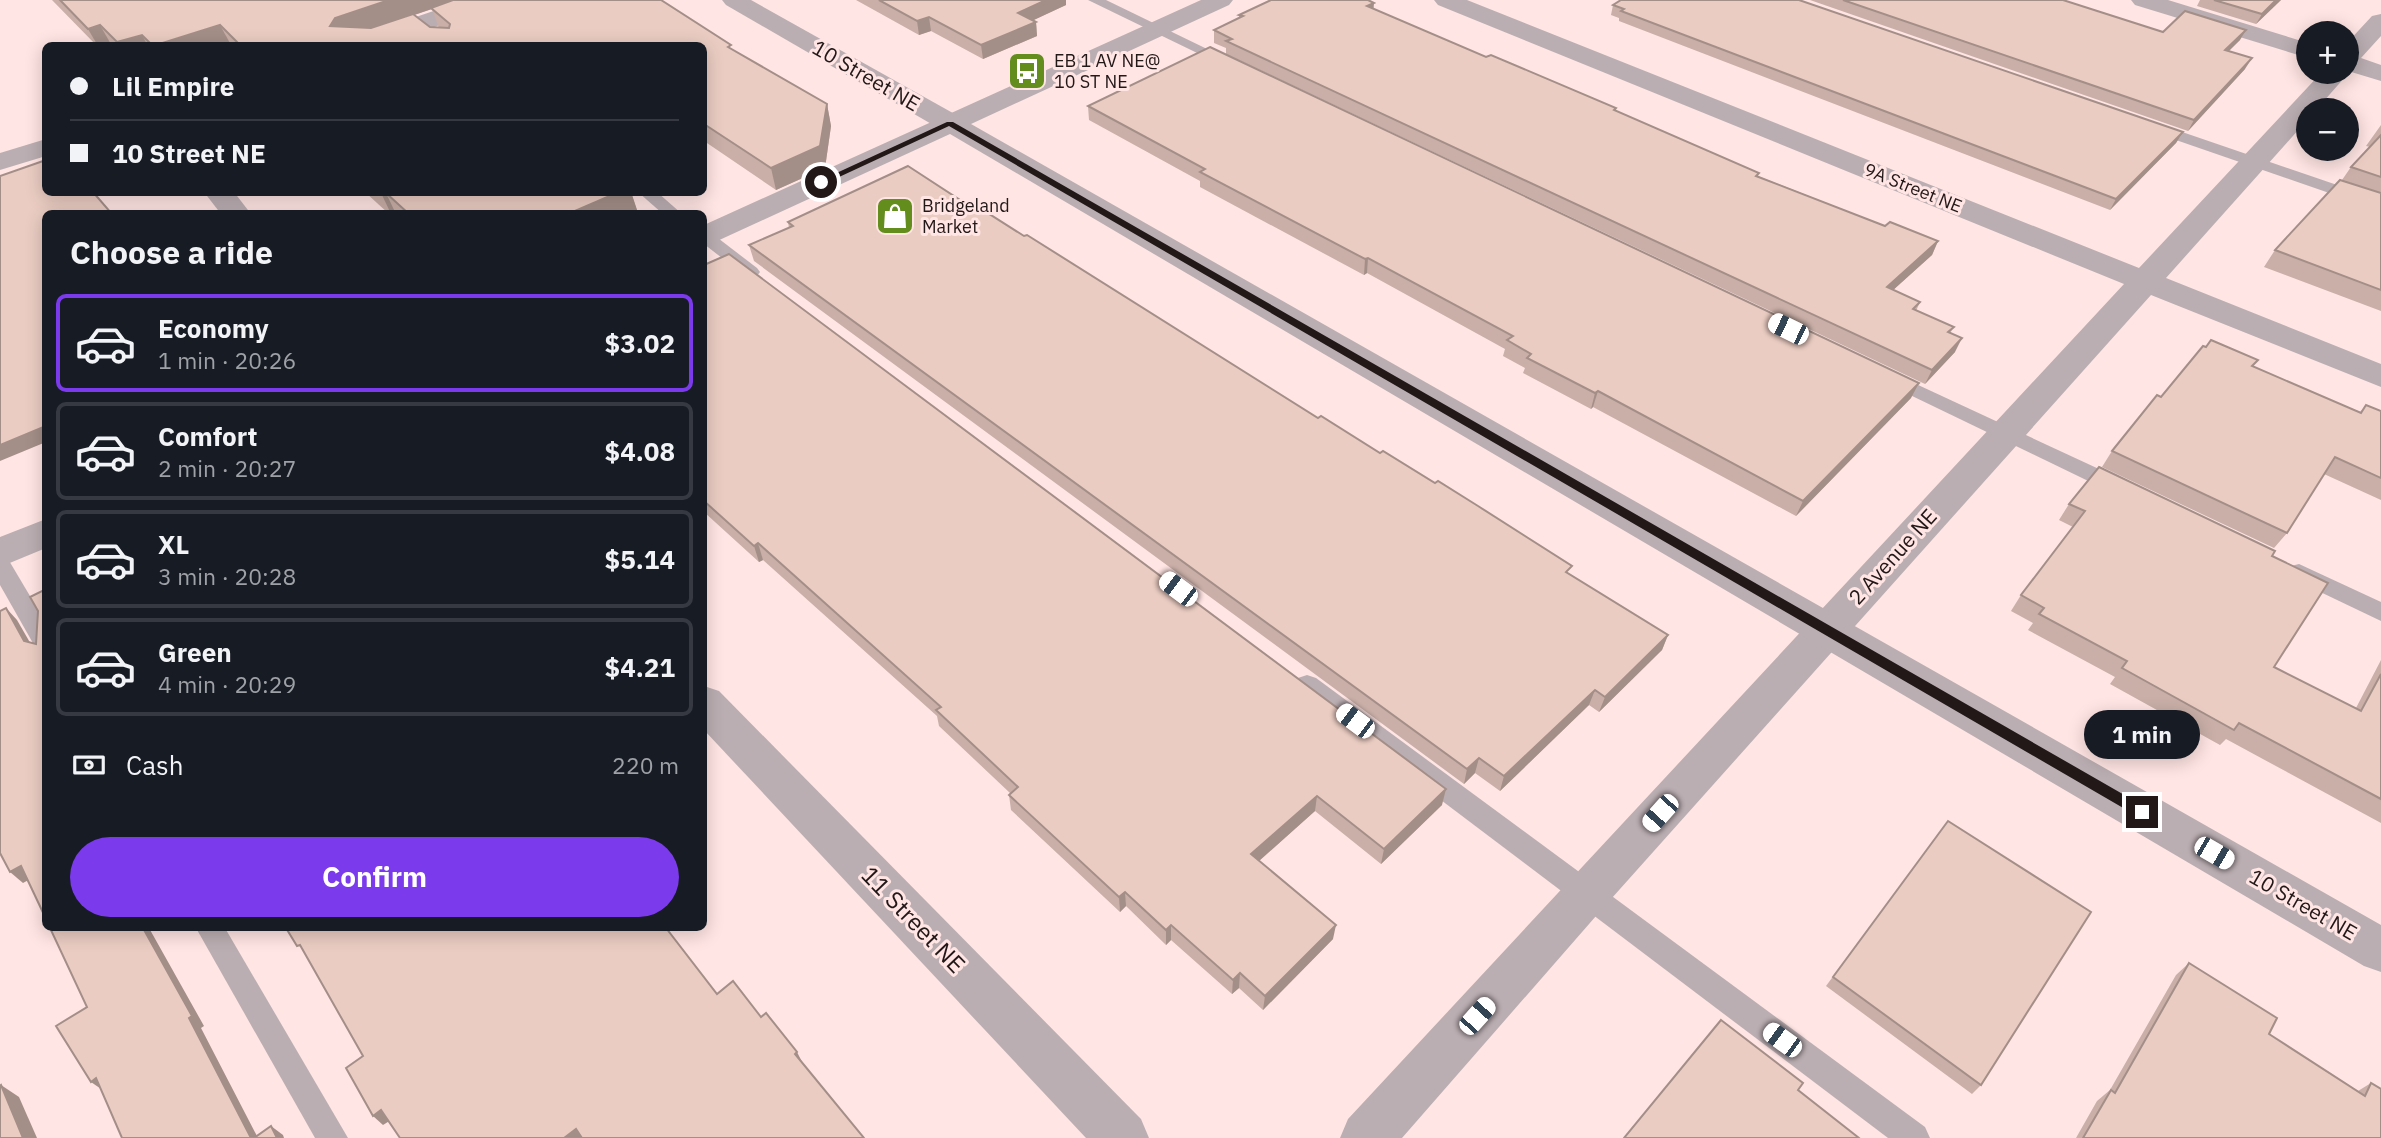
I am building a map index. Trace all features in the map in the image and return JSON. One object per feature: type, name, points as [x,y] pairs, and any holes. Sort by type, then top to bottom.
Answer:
[{"type":"street","points":[[372,42],[429,29],[489,0]]},
{"type":"street","name":"10 Street NE","points":[[734,0],[2381,950]]},
{"type":"street","points":[[707,235],[1221,0]]},
{"type":"street","name":"9A Street NE","points":[[1446,0],[2381,376]]},
{"type":"street","points":[[2143,0],[2296,47]]},
{"type":"street","points":[[2359,46],[2381,21]]},
{"type":"street","points":[[2359,65],[2381,73]]},
{"type":"street","name":"2 Avenue NE","points":[[1367,1138],[1586,893],[2325,84]]},
{"type":"street","points":[[0,162],[42,148]]},
{"type":"street","points":[[221,196],[234,210]]},
{"type":"street","points":[[0,553],[42,534]]},
{"type":"street","name":"11 Street NE","points":[[707,706],[1122,1138]]},
{"type":"lane","points":[[1095,0],[1242,70]]},
{"type":"lane","points":[[2141,123],[2381,206]]},
{"type":"lane","points":[[651,196],[669,210]]},
{"type":"lane","points":[[707,238],[770,285]]},
{"type":"lane","points":[[1874,370],[2142,498]]},
{"type":"lane","points":[[2280,564],[2381,612]]},
{"type":"lane","points":[[0,565],[42,638]]},
{"type":"lane","points":[[1285,669],[1914,1138]]},
{"type":"lane","points":[[212,931],[332,1138]]},
{"type":"building","points":[[60,0],[389,0],[335,18],[330,26],[371,28],[413,14],[430,27],[449,28],[450,24],[431,8],[453,0],[661,0],[731,45],[728,47],[827,104],[820,146],[771,168],[707,126],[707,42],[237,42],[220,25],[166,42],[149,42],[142,35],[117,42],[100,25],[88,29]]},
{"type":"building","points":[[879,0],[1046,0],[1018,13],[1036,22],[981,45],[929,17],[917,21]]},
{"type":"building","points":[[1271,0],[1368,0],[1374,3],[1367,6],[1616,108],[1614,110],[1759,173],[1756,176],[1885,226],[1890,222],[1938,241],[1887,287],[1920,302],[1913,309],[1954,327],[1948,332],[1962,338],[1932,370],[1226,41],[1232,39],[1214,30]]},
{"type":"building","points":[[1621,0],[1799,0],[2183,132],[2116,199],[1621,11],[1624,9],[1613,5]]},
{"type":"building","points":[[1843,0],[2063,0],[2163,32],[2185,11],[2246,30],[2225,50],[2252,58],[2194,120]]},
{"type":"building","points":[[2214,0],[2276,0],[2262,14]]},
{"type":"building","points":[[1210,47],[1919,383],[1803,501],[1598,391],[1595,393],[1527,358],[1531,354],[1507,340],[1513,336],[1200,172],[1205,169],[1088,106]]},
{"type":"building","points":[[2381,135],[2381,177],[2351,167]]},
{"type":"building","points":[[42,161],[42,196],[96,196],[109,210],[42,210],[42,428],[0,445],[0,176]]},
{"type":"building","points":[[908,166],[971,207],[975,205],[1024,236],[1027,235],[1318,418],[1321,416],[1435,483],[1438,481],[1572,566],[1566,572],[1668,635],[1605,697],[1595,690],[1504,776],[1479,758],[1467,769],[749,245],[793,226],[788,222]]},
{"type":"building","points":[[2340,180],[2381,193],[2381,290],[2275,250]]},
{"type":"building","points":[[389,196],[610,196],[577,210],[405,210]]},
{"type":"building","points":[[729,254],[1446,789],[1384,849],[1317,796],[1251,854],[1336,925],[1265,996],[1240,973],[1233,980],[1171,925],[1166,930],[1125,892],[1119,897],[1009,795],[1018,787],[936,710],[941,707],[758,543],[754,546],[707,504],[707,264]]},
{"type":"building","points":[[2211,340],[2258,360],[2252,366],[2361,413],[2366,405],[2381,411],[2381,478],[2335,457],[2287,533],[2112,451],[2157,395],[2161,397]]},
{"type":"building","points":[[2099,467],[2275,551],[2272,556],[2328,583],[2274,667],[2361,711],[2381,674],[2381,799],[2239,723],[2234,730],[2122,668],[2127,661],[2039,614],[2044,608],[2021,595],[2085,511],[2069,504]]},
{"type":"building","points":[[42,591],[42,911],[21,866],[10,872],[0,853],[0,611],[6,608],[24,641],[36,644],[38,611],[30,597]]},
{"type":"building","points":[[1948,821],[2091,912],[1981,1085],[1833,977]]},
{"type":"building","points":[[51,931],[145,931],[192,1016],[189,1018],[251,1138],[122,1138],[96,1078],[91,1082],[56,1026],[87,1007]]},
{"type":"building","points":[[288,931],[668,931],[717,994],[733,981],[761,1017],[766,1013],[797,1052],[795,1054],[864,1138],[582,1138],[576,1129],[564,1138],[400,1138],[381,1110],[373,1116],[346,1068],[363,1056],[300,945],[297,946]]},
{"type":"building","points":[[2189,963],[2277,1018],[2269,1034],[2365,1096],[2371,1083],[2381,1089],[2381,1138],[2083,1138],[2111,1090],[2115,1093]]},
{"type":"building","points":[[1721,1020],[1803,1083],[1798,1090],[1859,1138],[1624,1138]]},
{"type":"building","points":[[1,1085],[23,1138],[0,1138]]},
{"type":"building","points":[[271,1126],[277,1138],[254,1138]]},
{"type":"place","name":"EB 1 AV NE@ 10 ST NE","points":[[1027,71]]},
{"type":"place","name":"Bridgeland Market","points":[[895,216]]},
{"type":"route","points":[[821,182],[950,123],[2142,812]]}]
